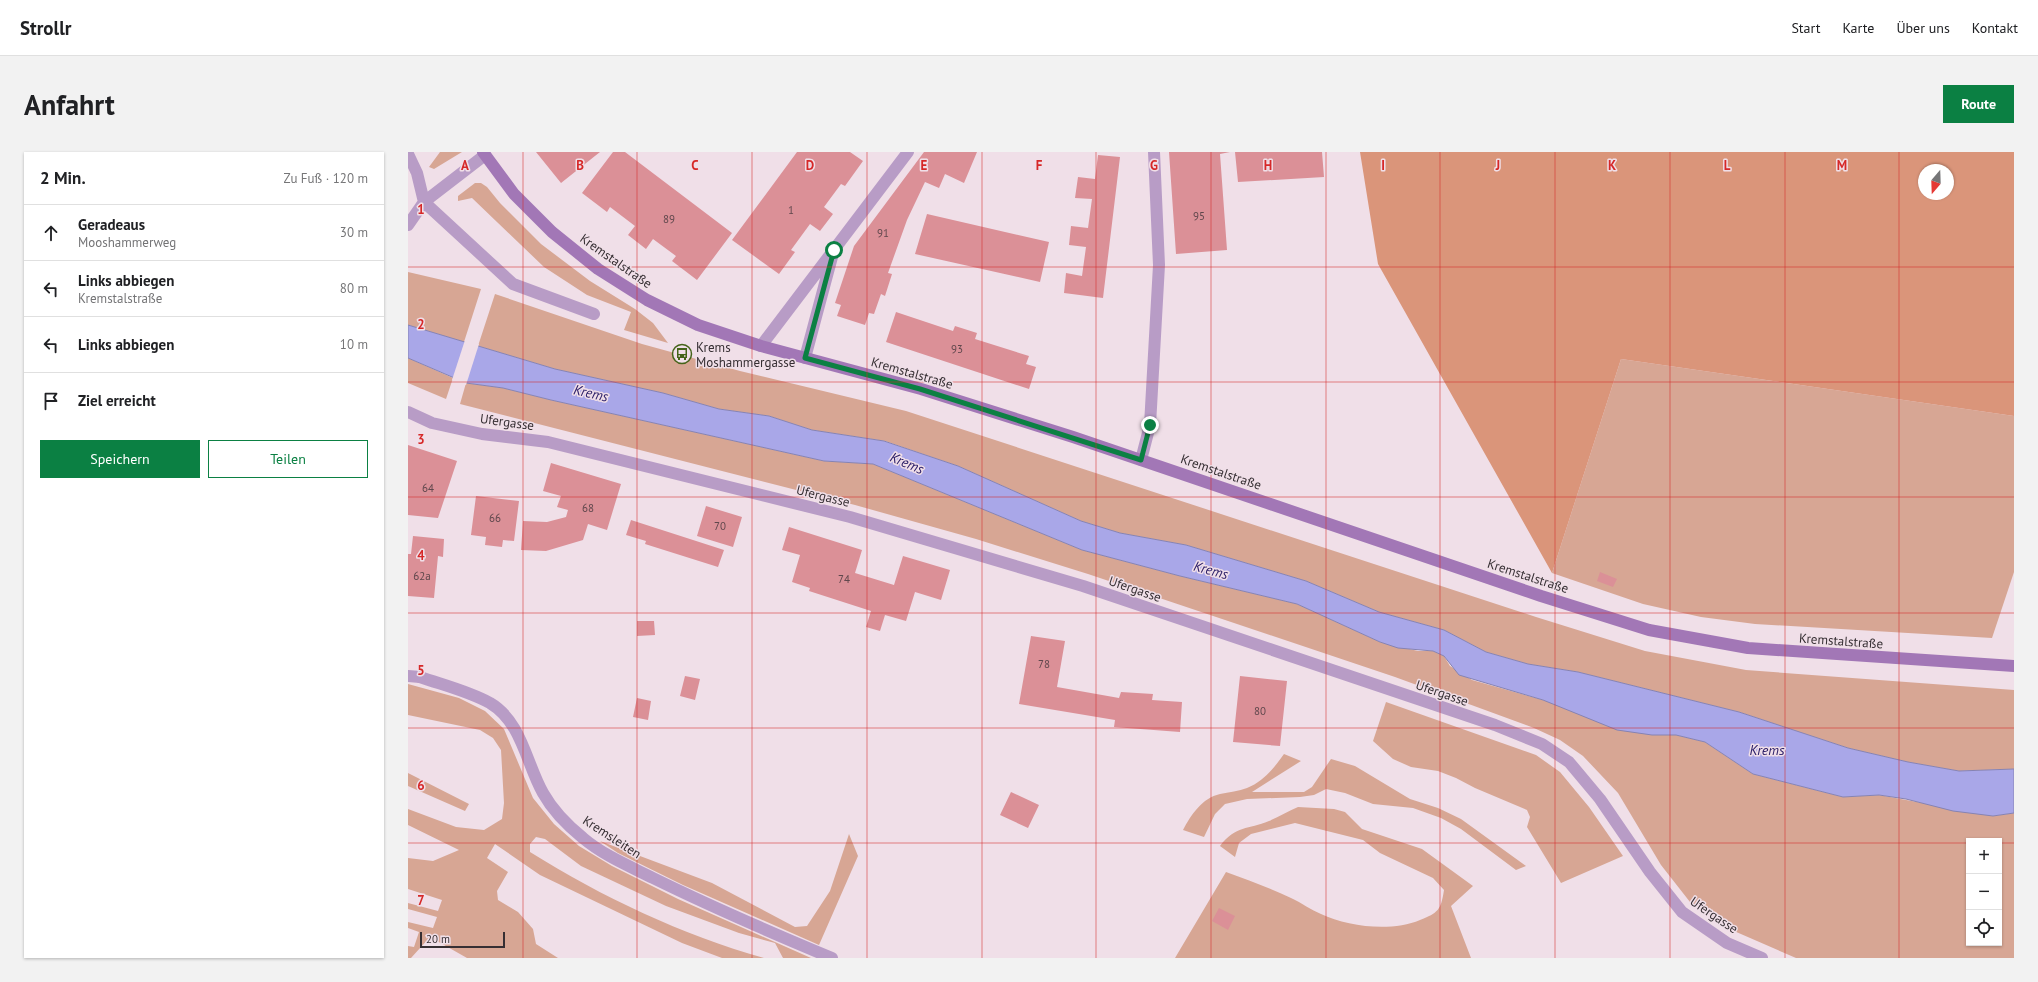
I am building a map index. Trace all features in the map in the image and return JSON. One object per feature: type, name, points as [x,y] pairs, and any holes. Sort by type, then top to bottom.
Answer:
[{"type":"main road","name":"Kremstalstraße","points":[[484,154],[514,194],[552,232],[598,269],[647,300],[698,325],[761,346],[920,389],[1141,460],[1533,593],[1649,630],[1748,648],[2014,666]]},
{"type":"street","points":[[761,346],[908,152]]},
{"type":"street","points":[[1141,460],[1150,425],[1159,265],[1154,152]]},
{"type":"street","points":[[408,154],[417,173],[424,202],[513,284],[594,314]]},
{"type":"street","points":[[408,225],[424,202],[484,154]]},
{"type":"street","points":[[805,358],[834,250]]},
{"type":"street","name":"Ufergasse","points":[[408,412],[440,424],[482,434],[548,442],[850,518],[1082,586],[1495,725],[1542,744],[1568,762],[1600,799],[1650,872],[1682,912],[1727,942],[1762,958]]},
{"type":"street","name":"Kremsleiten","points":[[414,676],[463,691],[491,704],[512,724],[542,793],[561,818],[584,839],[615,859],[680,892],[752,925],[832,958]]},
{"type":"shaded area","points":[[440,152],[462,152],[434,169],[429,167]]},
{"type":"shaded area","points":[[1360,152],[2014,152],[2014,416],[1621,359],[1552,573],[1378,264]]},
{"type":"shaded area","points":[[475,183],[481,183],[487,187],[500,203],[541,244],[590,281],[635,309],[653,323],[668,343],[624,330],[631,312],[587,295],[544,267],[472,198],[458,201],[458,196]]},
{"type":"shaded area","points":[[408,272],[481,289],[464,342],[408,325]]},
{"type":"shaded area","points":[[495,294],[642,344],[740,371],[906,411],[1536,617],[1645,651],[1746,670],[2014,690],[2014,769],[1959,771],[1908,762],[1848,748],[1739,712],[1578,672],[1528,664],[1486,652],[1444,630],[1379,612],[1306,581],[1186,545],[1120,533],[1081,521],[958,466],[885,441],[812,430],[769,416],[719,409],[663,393],[555,369],[478,346]]},
{"type":"shaded area","points":[[408,358],[453,378],[446,399],[408,383]]},
{"type":"shaded area","points":[[1621,359],[2014,416],[2014,572],[1992,638],[1755,624],[1701,617],[1643,604],[1552,573]]},
{"type":"shaded area","points":[[466,383],[503,388],[824,461],[873,464],[1082,550],[1180,576],[1297,604],[1380,642],[1418,651],[1433,651],[1444,656],[1450,666],[1472,680],[1543,700],[1652,735],[1676,735],[1705,742],[1753,774],[1843,797],[1879,795],[1993,816],[2014,813],[2014,958],[1796,958],[1734,931],[1690,902],[1661,865],[1618,793],[1583,756],[1560,740],[1534,728],[1395,677],[1088,574],[976,539],[855,505],[460,404]]},
{"type":"shaded area","points":[[408,684],[459,698],[485,711],[504,729],[533,798],[554,824],[579,846],[612,866],[678,899],[811,958],[783,958],[775,943],[739,933],[666,906],[581,866],[545,839],[536,837],[530,844],[530,852],[585,884],[673,926],[733,949],[764,958],[722,958],[682,943],[540,875],[495,844],[487,858],[508,872],[497,891],[498,900],[518,912],[533,929],[536,944],[558,958],[467,958],[430,937],[411,958],[408,958],[408,946],[414,947],[419,932],[408,928],[408,922],[433,928],[437,917],[408,909],[408,903],[438,911],[442,900],[408,889],[408,858],[433,861],[459,850],[408,825],[408,809],[456,827],[484,830],[502,819],[504,803],[501,750],[493,738],[480,730],[408,715]]},
{"type":"shaded area","points":[[1386,702],[1536,755],[1560,772],[1589,807],[1623,856],[1561,883],[1527,827],[1530,817],[1527,810],[1438,771],[1411,767],[1393,759],[1373,741]]},
{"type":"shaded area","points":[[1284,754],[1301,761],[1252,792],[1304,792],[1312,787],[1331,759],[1355,766],[1410,799],[1438,808],[1461,819],[1526,866],[1516,870],[1461,829],[1441,818],[1413,808],[1373,804],[1345,793],[1326,789],[1314,795],[1247,799],[1225,804],[1215,814],[1204,837],[1183,830],[1193,813],[1202,803],[1214,796],[1241,790],[1259,782],[1268,774]]},
{"type":"shaded area","points":[[408,773],[469,804],[465,811],[408,786]]},
{"type":"shaded area","points":[[1298,807],[1334,809],[1345,812],[1362,829],[1422,849],[1473,886],[1451,906],[1471,958],[1175,958],[1226,872],[1283,894],[1317,912],[1357,925],[1383,927],[1409,924],[1426,918],[1438,910],[1442,902],[1444,890],[1433,878],[1380,853],[1363,840],[1295,823],[1251,834],[1239,843],[1235,857],[1220,846],[1231,834],[1237,831],[1262,824]]},
{"type":"shaded area","points":[[849,834],[858,856],[819,945],[683,885],[618,853],[600,841],[712,883],[795,927],[807,926],[830,891]]},
{"type":"water","name":"Krems","points":[[408,325],[555,369],[663,393],[719,409],[769,416],[812,430],[884,441],[958,466],[1081,521],[1120,533],[1186,545],[1306,581],[1379,612],[1444,630],[1486,652],[1528,664],[1578,672],[1739,712],[1848,748],[1908,762],[1959,771],[2014,769],[2014,813],[1993,816],[1953,811],[1906,799],[1879,795],[1843,797],[1753,774],[1705,742],[1676,735],[1652,735],[1617,730],[1543,700],[1459,675],[1444,656],[1433,651],[1398,648],[1380,642],[1297,604],[1180,576],[1082,550],[873,464],[824,461],[503,388],[466,383],[408,358]]},
{"type":"pier","points":[[465,340],[479,344],[466,385],[452,380]]},
{"type":"building","points":[[536,152],[600,152],[561,183]]},
{"type":"building","points":[[613,152],[625,152],[732,233],[697,280],[672,261],[676,256],[653,239],[646,249],[628,235],[635,226],[610,207],[607,212],[582,193]]},
{"type":"building","points":[[797,152],[850,152],[863,161],[845,186],[841,184],[824,207],[833,214],[820,231],[810,224],[791,250],[795,252],[779,274],[732,240]]},
{"type":"building","points":[[924,152],[977,152],[964,183],[945,174],[939,188],[925,182],[907,220],[888,273],[892,274],[885,296],[881,294],[874,314],[869,313],[865,325],[837,316],[841,305],[835,303],[854,246]]},
{"type":"building","points":[[1169,152],[1230,152],[1220,154],[1227,250],[1176,254]]},
{"type":"building","points":[[1235,152],[1322,152],[1324,177],[1238,182]]},
{"type":"building","points":[[1098,155],[1120,157],[1103,298],[1064,293],[1066,273],[1082,276],[1086,247],[1069,245],[1071,226],[1088,228],[1092,199],[1075,198],[1078,177],[1095,179]]},
{"type":"building","points":[[927,214],[1049,242],[1040,282],[915,254]]},
{"type":"building","points":[[896,312],[953,331],[955,326],[977,333],[975,339],[1029,356],[1026,364],[1036,367],[1029,389],[886,342]]},
{"type":"building","points":[[408,445],[457,461],[438,518],[408,515]]},
{"type":"building","points":[[551,463],[621,484],[607,530],[588,524],[583,540],[546,551],[521,550],[523,521],[547,522],[566,517],[568,510],[557,507],[561,496],[543,491]]},
{"type":"building","points":[[476,496],[519,501],[514,541],[503,540],[502,547],[485,545],[486,537],[471,535]]},
{"type":"building","points":[[706,506],[742,517],[733,547],[697,536]]},
{"type":"building","points":[[631,520],[724,550],[718,567],[645,544],[646,541],[626,535]]},
{"type":"building","points":[[789,527],[862,550],[855,573],[894,585],[903,556],[950,570],[941,600],[915,592],[906,621],[885,615],[880,631],[866,627],[871,611],[809,591],[810,588],[792,582],[800,555],[782,550]]},
{"type":"building","points":[[413,536],[444,539],[443,557],[438,556],[434,598],[408,596],[408,554],[411,554]]},
{"type":"building","points":[[1600,572],[1617,579],[1613,587],[1597,581]]},
{"type":"building","points":[[637,621],[654,621],[655,635],[637,636]]},
{"type":"building","points":[[1031,636],[1065,641],[1057,687],[1119,698],[1121,692],[1153,694],[1152,700],[1182,702],[1180,732],[1114,727],[1115,720],[1019,704]]},
{"type":"building","points":[[685,676],[700,679],[695,700],[680,696]]},
{"type":"building","points":[[1240,676],[1287,681],[1280,746],[1233,742]]},
{"type":"building","points":[[637,698],[651,701],[648,720],[633,717]]},
{"type":"building","points":[[1011,792],[1039,805],[1028,828],[1000,815]]},
{"type":"building","points":[[1219,908],[1235,916],[1228,930],[1212,921]]},
{"type":"place","name":"Krems Moshammergasse","points":[[682,354]]},
{"type":"route","points":[[834,250],[805,358],[920,389],[1141,460],[1150,425]]}]
